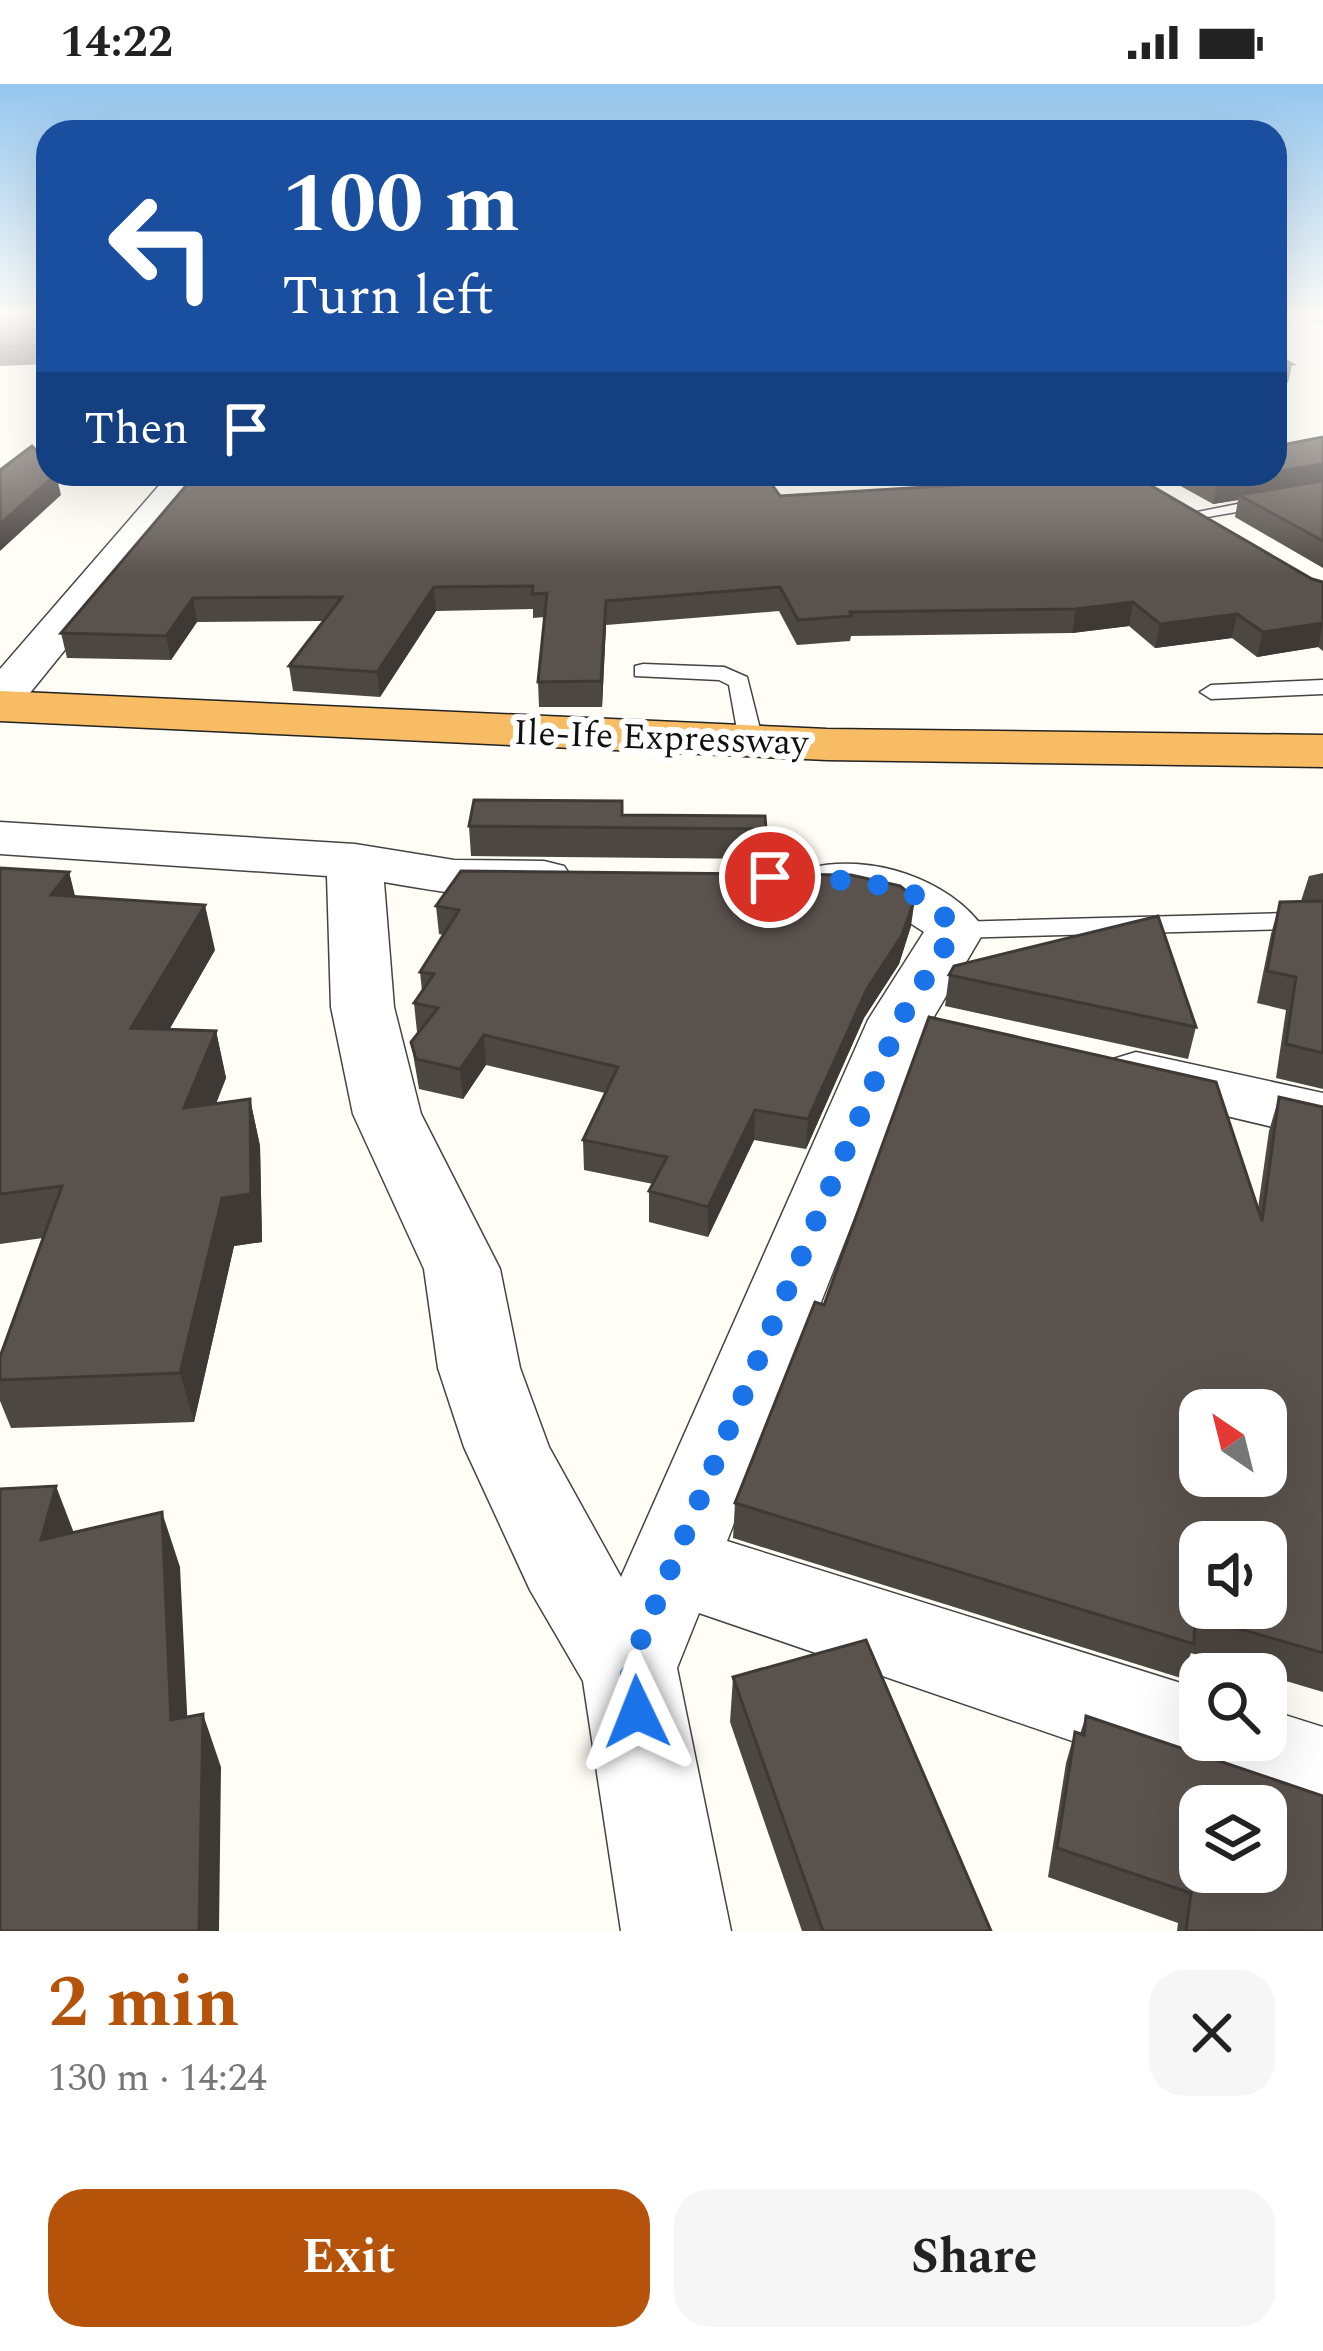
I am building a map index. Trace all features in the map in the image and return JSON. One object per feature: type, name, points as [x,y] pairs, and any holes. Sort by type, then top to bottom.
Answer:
[{"type":"highway","name":"Ile-Ife Expressway","points":[[0,703],[751,741],[1323,751]]},
{"type":"highway","name":"Ile-Ife Expressway","points":[[0,745],[827,776],[1323,788]]},
{"type":"street","points":[[0,703],[136,531],[178,486]]},
{"type":"street","points":[[1161,494],[1249,544]]},
{"type":"street","points":[[0,838],[355,861],[454,877],[613,878]]},
{"type":"street","points":[[355,861],[356,977],[383,1102],[401,1151],[464,1274],[467,1320],[479,1369],[517,1471],[574,1589],[629,1668],[676,1931]]},
{"type":"street","points":[[629,1668],[900,1020],[955,930],[934,904],[918,897],[849,881],[770,877]]},
{"type":"street","points":[[900,1020],[967,1035]]},
{"type":"street","points":[[1078,1060],[1323,1116]]},
{"type":"street","points":[[672,1564],[1179,1730]]},
{"type":"street","points":[[1274,1761],[1323,1777]]},
{"type":"lane","points":[[1196,514],[1323,492]]},
{"type":"lane","points":[[643,671],[724,674],[739,682],[751,741]]},
{"type":"lane","points":[[1211,692],[1323,687]]},
{"type":"lane","points":[[955,930],[1323,920]]},
{"type":"building","points":[[1323,437],[1323,464],[1287,470],[1287,444]]},
{"type":"building","points":[[32,446],[36,486],[43,486],[0,524],[0,470]]},
{"type":"building","points":[[1323,481],[1323,541],[1239,495]]},
{"type":"building","points":[[186,486],[773,486],[780,496],[942,486],[1152,486],[1323,582],[1323,623],[1263,632],[1237,614],[1160,624],[1133,602],[1076,609],[850,612],[852,616],[798,620],[780,587],[606,601],[601,681],[538,682],[547,593],[532,594],[533,586],[434,587],[377,672],[289,666],[342,597],[193,598],[166,636],[61,633]]},
{"type":"building","points":[[474,800],[622,801],[622,815],[765,816],[766,829],[469,826]]},
{"type":"building","points":[[0,868],[69,872],[51,895],[205,905],[131,1028],[216,1031],[184,1108],[250,1099],[251,1194],[222,1198],[180,1373],[0,1380],[0,1357],[62,1186],[0,1194]]},
{"type":"building","points":[[461,871],[851,875],[900,886],[915,898],[902,935],[867,989],[808,1119],[755,1110],[708,1207],[649,1191],[667,1157],[583,1140],[618,1067],[484,1035],[460,1069],[416,1059],[411,1042],[438,1008],[414,1003],[434,974],[420,972],[459,910],[436,906]]},
{"type":"building","points":[[1323,901],[1323,1053],[1286,1044],[1296,977],[1267,971],[1280,902]]},
{"type":"building","points":[[1158,916],[1196,1027],[949,975],[954,966]]},
{"type":"building","points":[[929,1017],[1216,1082],[1262,1221],[1279,1097],[1323,1107],[1323,1653],[1240,1629],[1287,1629],[1287,1521],[1179,1521],[1179,1629],[1195,1629],[1194,1644],[735,1503],[815,1302],[824,1305]]},
{"type":"building","points":[[56,1486],[41,1540],[162,1512],[171,1720],[203,1714],[199,1931],[0,1931],[0,1489]]},
{"type":"building","points":[[866,1640],[991,1931],[823,1931],[733,1677]]},
{"type":"building","points":[[1086,1716],[1179,1747],[1179,1761],[1219,1761],[1323,1796],[1323,1931],[1186,1931],[1191,1893],[1287,1893],[1287,1785],[1179,1785],[1179,1889],[1057,1848],[1075,1732],[1084,1735]]},
{"type":"route","points":[[637,1712],[629,1668],[900,1020],[955,930],[934,904],[918,897],[849,881],[770,877]]}]
